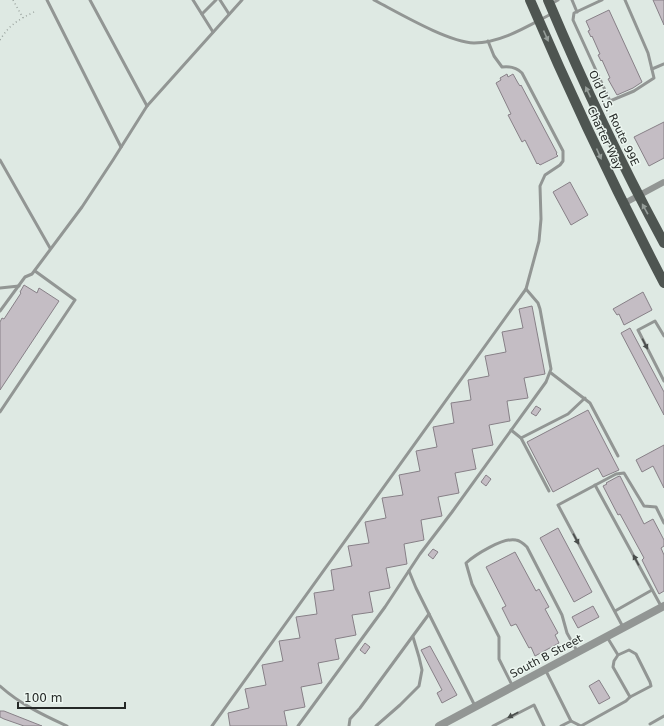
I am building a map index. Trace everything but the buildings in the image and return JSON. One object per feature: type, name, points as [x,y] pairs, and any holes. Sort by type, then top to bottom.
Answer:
[{"type":"main road","name":"Charter Way","points":[[530,0],[623,204],[664,283]]},
{"type":"main road","name":"Old U.S. Route 99E","points":[[552,3],[608,134],[638,196],[664,243]]},
{"type":"street","points":[[623,204],[664,182]]},
{"type":"street","name":"South B Street","points":[[439,726],[663,607]]},
{"type":"lane","points":[[47,0],[121,147]]},
{"type":"lane","points":[[90,0],[148,106]]},
{"type":"lane","points":[[193,0],[213,32]]},
{"type":"lane","points":[[202,14],[216,0]]},
{"type":"lane","points":[[220,0],[229,14]]},
{"type":"lane","points":[[0,311],[25,277],[32,274],[50,248],[82,208],[148,106],[242,0]]},
{"type":"lane","points":[[374,0],[446,36],[475,43],[488,41],[512,33],[539,20],[552,3]]},
{"type":"lane","points":[[572,0],[577,12]]},
{"type":"lane","points":[[602,0],[574,13],[573,20],[610,102],[634,91],[654,78],[648,53],[625,0]]},
{"type":"lane","points":[[212,726],[526,289],[539,241],[541,219],[540,186],[545,175],[560,165],[563,160],[563,151],[522,73],[516,68],[502,67],[494,56],[488,41]]},
{"type":"lane","points":[[652,69],[664,64]]},
{"type":"lane","points":[[0,160],[50,248]]},
{"type":"lane","points":[[0,412],[75,300],[35,270]]},
{"type":"lane","points":[[0,288],[19,286]]},
{"type":"lane","points":[[298,726],[409,572],[420,554],[546,382],[550,373],[550,360],[540,306],[526,289]]},
{"type":"lane","points":[[664,336],[655,320],[638,330],[664,381]]},
{"type":"lane","points":[[550,373],[585,398],[593,406],[618,456]]},
{"type":"lane","points":[[521,438],[568,414],[585,398]]},
{"type":"lane","points":[[511,430],[521,438],[548,491]]},
{"type":"lane","points":[[624,628],[558,505],[616,474],[624,473],[644,506],[656,507],[664,523]]},
{"type":"lane","points":[[595,485],[652,590],[663,607]]},
{"type":"lane","points":[[513,687],[499,659],[499,637],[472,584],[466,564],[474,556],[505,541],[520,541],[527,547],[562,615],[567,633],[578,652]]},
{"type":"lane","points":[[409,572],[476,706]]},
{"type":"lane","points":[[615,611],[652,590]]},
{"type":"lane","points":[[349,726],[350,719],[360,708],[429,614]]},
{"type":"lane","points":[[376,726],[419,686],[422,670],[413,637]]},
{"type":"lane","points":[[607,637],[618,656]]},
{"type":"lane","points":[[545,670],[571,720],[581,726],[626,702],[630,697],[651,686],[636,654],[629,650],[618,656],[614,661],[613,666],[630,697]]},
{"type":"lane","points":[[0,686],[24,705],[67,726]]},
{"type":"lane","points":[[493,726],[534,705],[544,726]]},
{"type":"lane","points":[[650,724],[664,716]]},
{"type":"lane","points":[[561,726],[566,725],[571,720]]},
{"type":"path","points":[[13,0],[23,18]]},
{"type":"path","points":[[0,40],[8,28],[34,12]]}]
